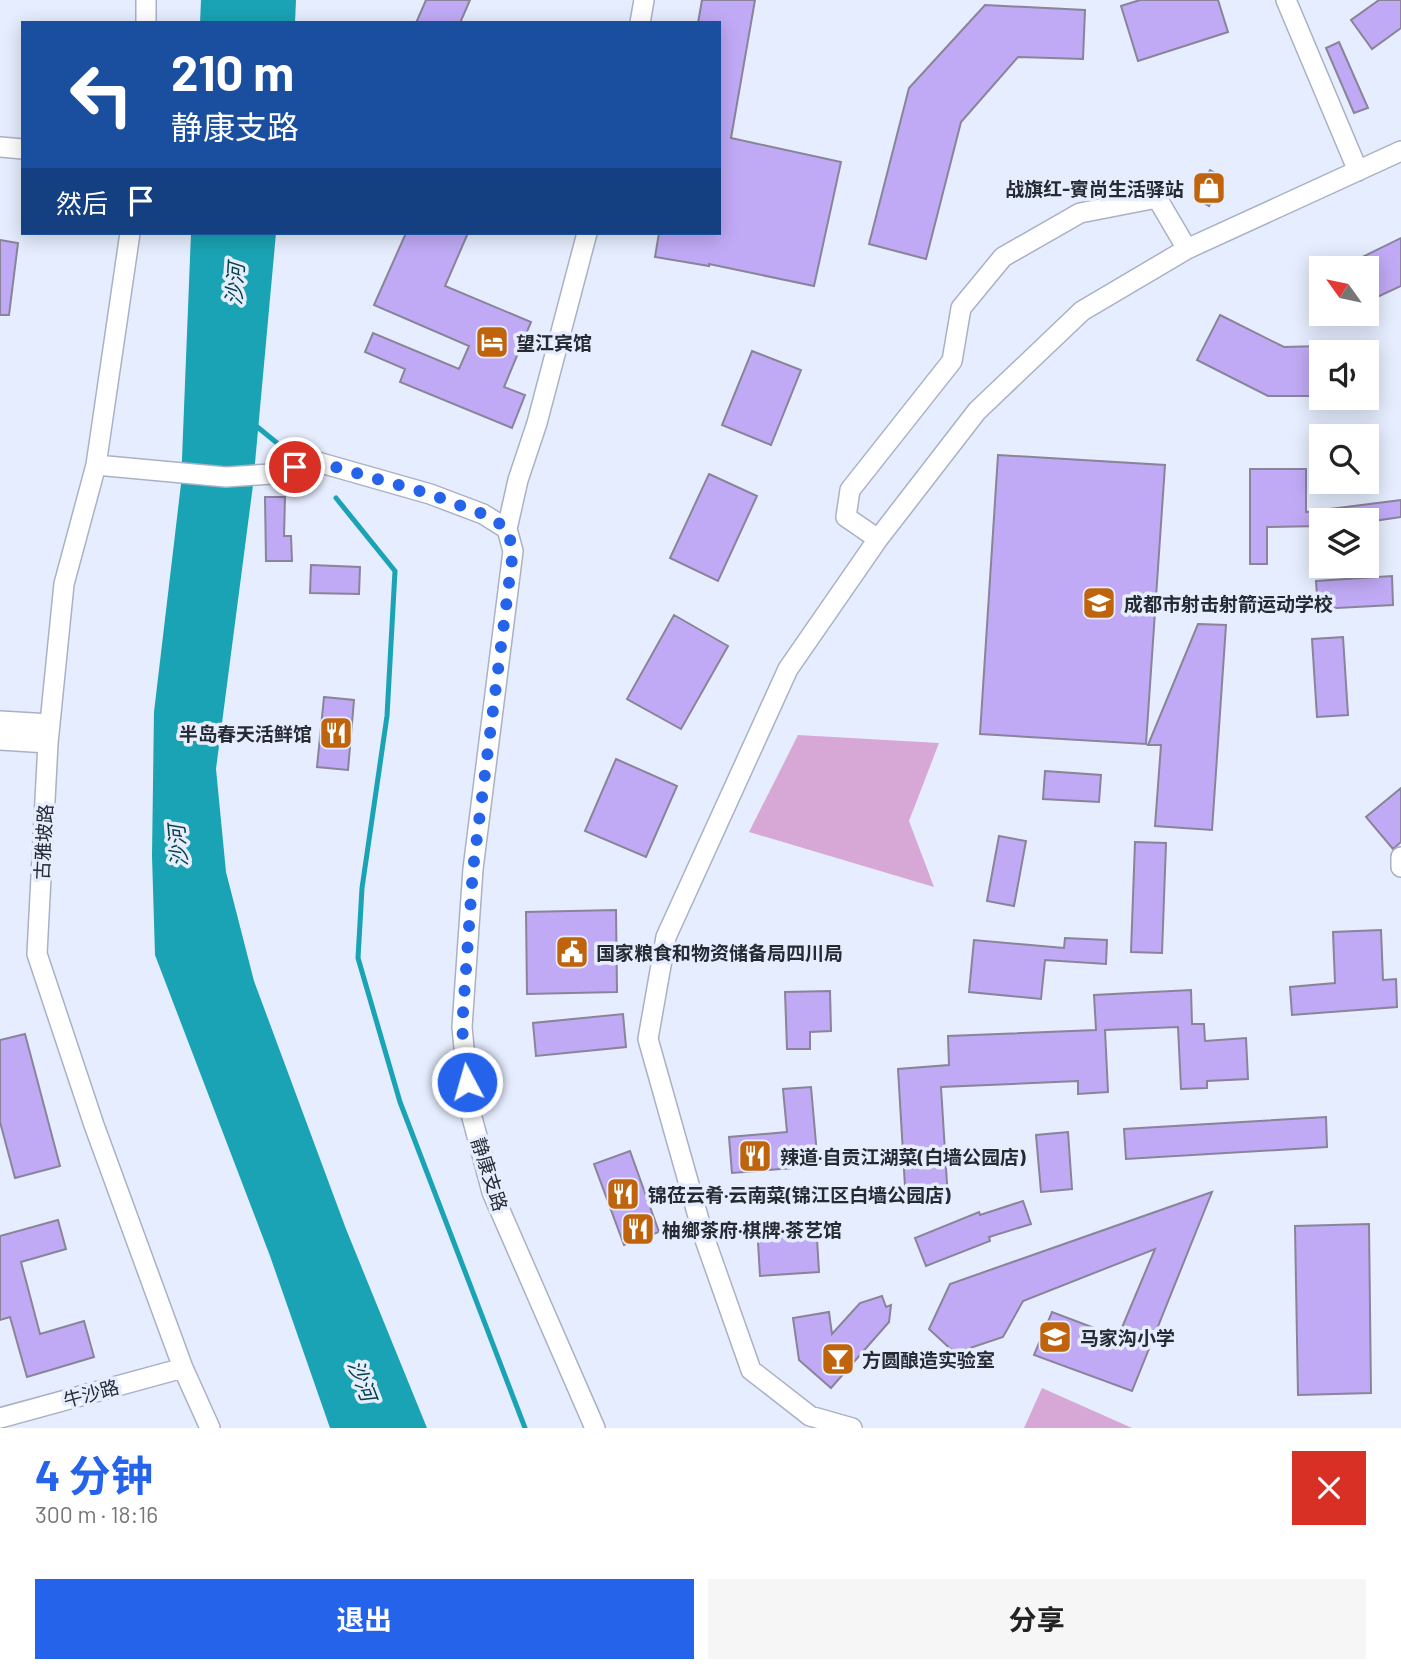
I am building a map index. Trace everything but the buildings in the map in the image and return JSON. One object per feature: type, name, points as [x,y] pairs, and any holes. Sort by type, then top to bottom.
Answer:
[{"type":"street","points":[[146,0],[146,21]]},
{"type":"street","points":[[640,21],[644,0]]},
{"type":"street","points":[[1286,0],[1358,171]]},
{"type":"street","points":[[0,147],[21,149]]},
{"type":"street","points":[[852,1428],[810,1416],[751,1370],[703,1234],[648,1039],[666,937],[788,669],[877,539],[977,411],[1082,311],[1187,249],[1401,151]]},
{"type":"street","points":[[877,539],[846,517],[850,490],[952,361],[961,308],[1003,257],[1080,213],[1157,198],[1187,249]]},
{"type":"street","name":"古雅坡路","points":[[130,235],[96,465],[64,584],[49,734],[37,954],[94,1125],[183,1368],[210,1428]]},
{"type":"street","name":"静康支路","points":[[586,235],[507,528],[513,551],[473,869],[462,1027],[470,1110],[492,1192],[595,1428]]},
{"type":"street","points":[[96,465],[226,477],[271,474],[314,461],[430,494],[483,514],[507,528]]},
{"type":"street","points":[[0,721],[49,734]]},
{"type":"street","points":[[0,740],[49,734]]},
{"type":"street","points":[[1401,857],[1401,867]]},
{"type":"street","name":"牛沙路","points":[[0,1418],[183,1368]]},
{"type":"shaded area","points":[[798,735],[939,743],[909,821],[934,887],[749,832]]},
{"type":"shaded area","points":[[1042,1388],[1132,1428],[1024,1428]]},
{"type":"water","points":[[201,0],[296,0],[295,21],[200,21]]},
{"type":"water","name":"沙河","points":[[191,235],[276,235],[253,485],[216,769],[226,872],[254,981],[346,1229],[427,1428],[330,1428],[270,1256],[155,955],[152,856],[154,712],[181,484]]},
{"type":"waterway","points":[[255,425],[299,461]]},
{"type":"waterway","points":[[309,469],[318,476]]},
{"type":"waterway","points":[[336,498],[395,571],[387,716],[362,888],[358,958],[400,1102],[525,1428]]},
{"type":"place","name":"战旗红-賨尚生活驿站","points":[[1209,188]]},
{"type":"place","name":"望江宾馆","points":[[492,342]]},
{"type":"place","name":"成都市射击射箭运动学校","points":[[1099,603]]},
{"type":"place","name":"半岛春天活鲜馆","points":[[336,733]]},
{"type":"place","name":"国家粮食和物资储备局四川局","points":[[572,952]]},
{"type":"place","name":"辣道·自贡江湖菜(白墙公园店)","points":[[755,1156]]},
{"type":"place","name":"锦莅云肴·云南菜(锦江区白墙公园店)","points":[[623,1194]]},
{"type":"place","name":"柚鄉茶府·棋牌·茶艺馆","points":[[638,1229]]},
{"type":"place","name":"马家沟小学","points":[[1055,1337]]},
{"type":"place","name":"方圆酿造实验室","points":[[838,1359]]},
{"type":"route","points":[[295,467],[314,461],[430,494],[483,514],[507,528],[513,551],[473,869],[462,1027],[467,1082]]}]
